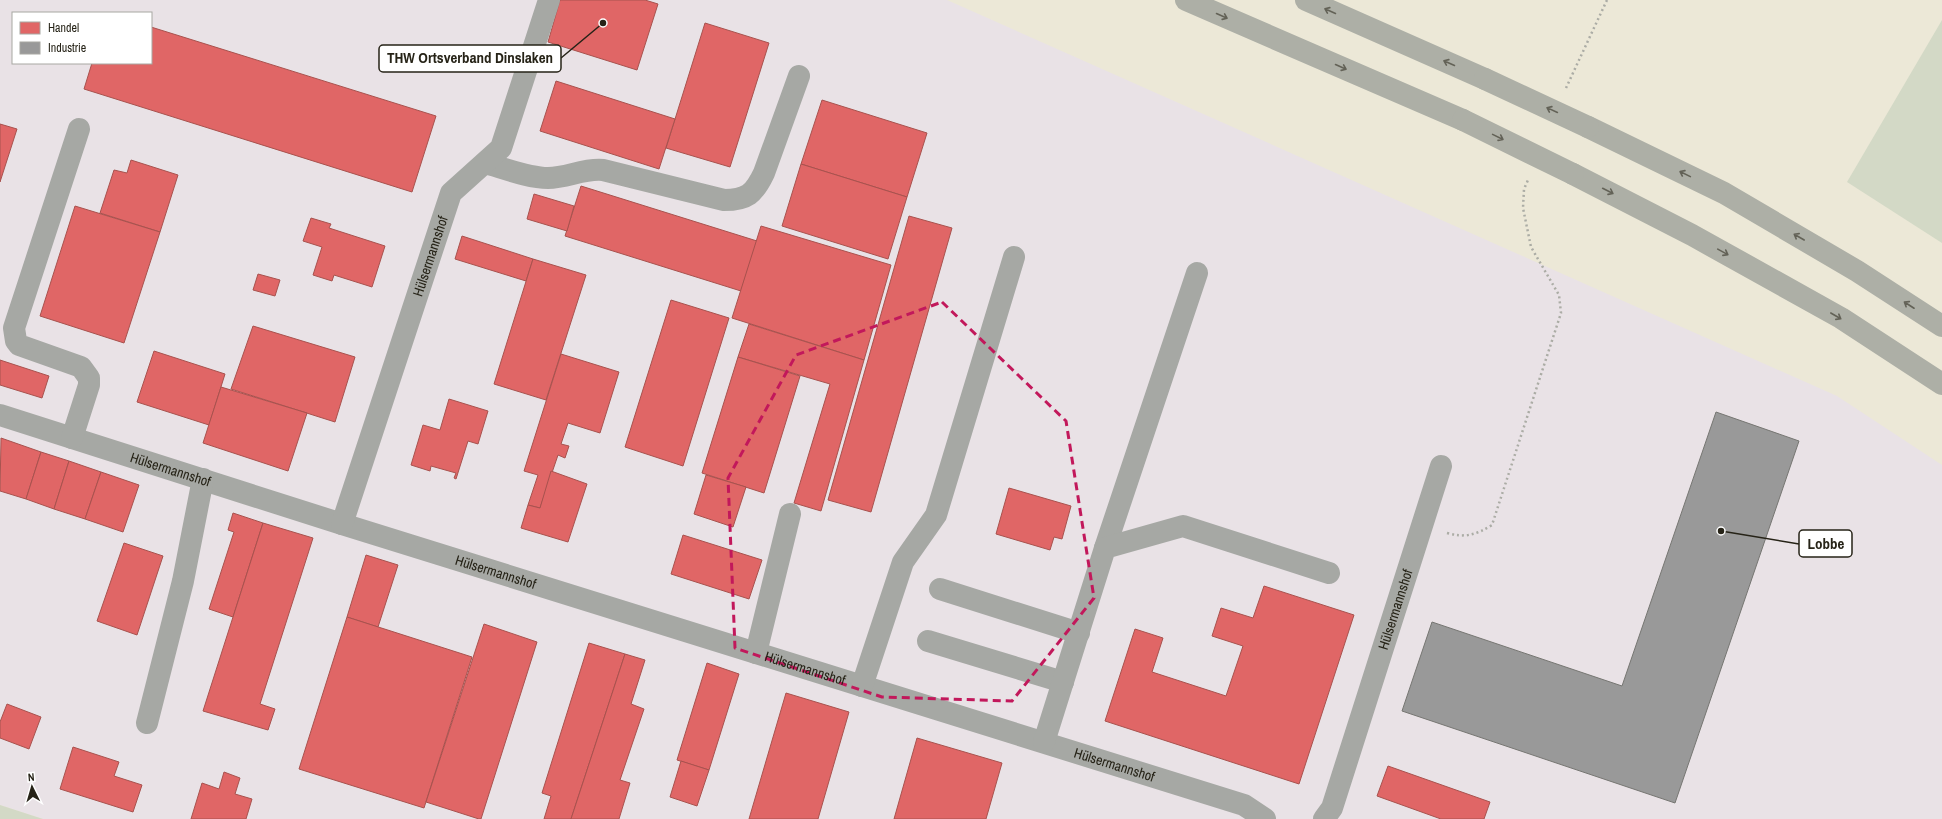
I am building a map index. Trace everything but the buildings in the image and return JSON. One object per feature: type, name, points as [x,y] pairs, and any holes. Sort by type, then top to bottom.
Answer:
[{"type":"highway","points":[[1186,0],[1463,120],[1573,174],[1692,235],[1841,318],[1942,384]]},
{"type":"highway","points":[[1306,0],[1485,79],[1724,193],[1857,271],[1942,326]]},
{"type":"street","points":[[485,163],[501,148],[549,0]]},
{"type":"street","points":[[485,163],[547,178],[592,169],[603,170],[724,200],[737,200],[748,196],[758,186],[799,76]]},
{"type":"street","points":[[72,438],[90,385],[90,378],[81,367],[20,345],[16,341],[14,328],[79,129]]},
{"type":"street","name":"Hülsermannshof","points":[[342,524],[451,193],[485,163]]},
{"type":"street","points":[[862,686],[903,562],[936,515],[1014,257]]},
{"type":"street","points":[[1044,742],[1105,548],[1197,273]]},
{"type":"street","name":"Hülsermannshof","points":[[0,415],[342,524],[1244,805],[1265,819]]},
{"type":"street","name":"Hülsermannshof","points":[[1324,819],[1332,808],[1441,466]]},
{"type":"street","points":[[147,723],[183,581],[203,479]]},
{"type":"street","points":[[756,653],[790,514]]},
{"type":"street","points":[[1105,548],[1183,526],[1329,573]]},
{"type":"street","points":[[940,589],[1079,633]]},
{"type":"street","points":[[928,642],[1063,682]]},
{"type":"path","points":[[1564,93],[1607,0]]},
{"type":"path","points":[[1422,524],[1457,536],[1477,534],[1492,525],[1551,349],[1561,313],[1559,295],[1531,247],[1523,208],[1524,188],[1530,174]]},
{"type":"highlighted area","points":[[942,302],[1066,421],[1094,598],[1012,701],[882,697],[735,648],[728,478],[796,355]]},
{"type":"shaded area","points":[[0,0],[947,0],[1837,396],[1942,465],[1942,819],[43,819],[0,805]]},
{"type":"green space","points":[[1942,20],[1942,243],[1847,182]]},
{"type":"green space","points":[[0,805],[43,819],[0,819]]},
{"type":"place","name":"THW Ortsverband Dinslaken","points":[[603,23]]},
{"type":"place","name":"Lobbe","points":[[1721,531]]}]
